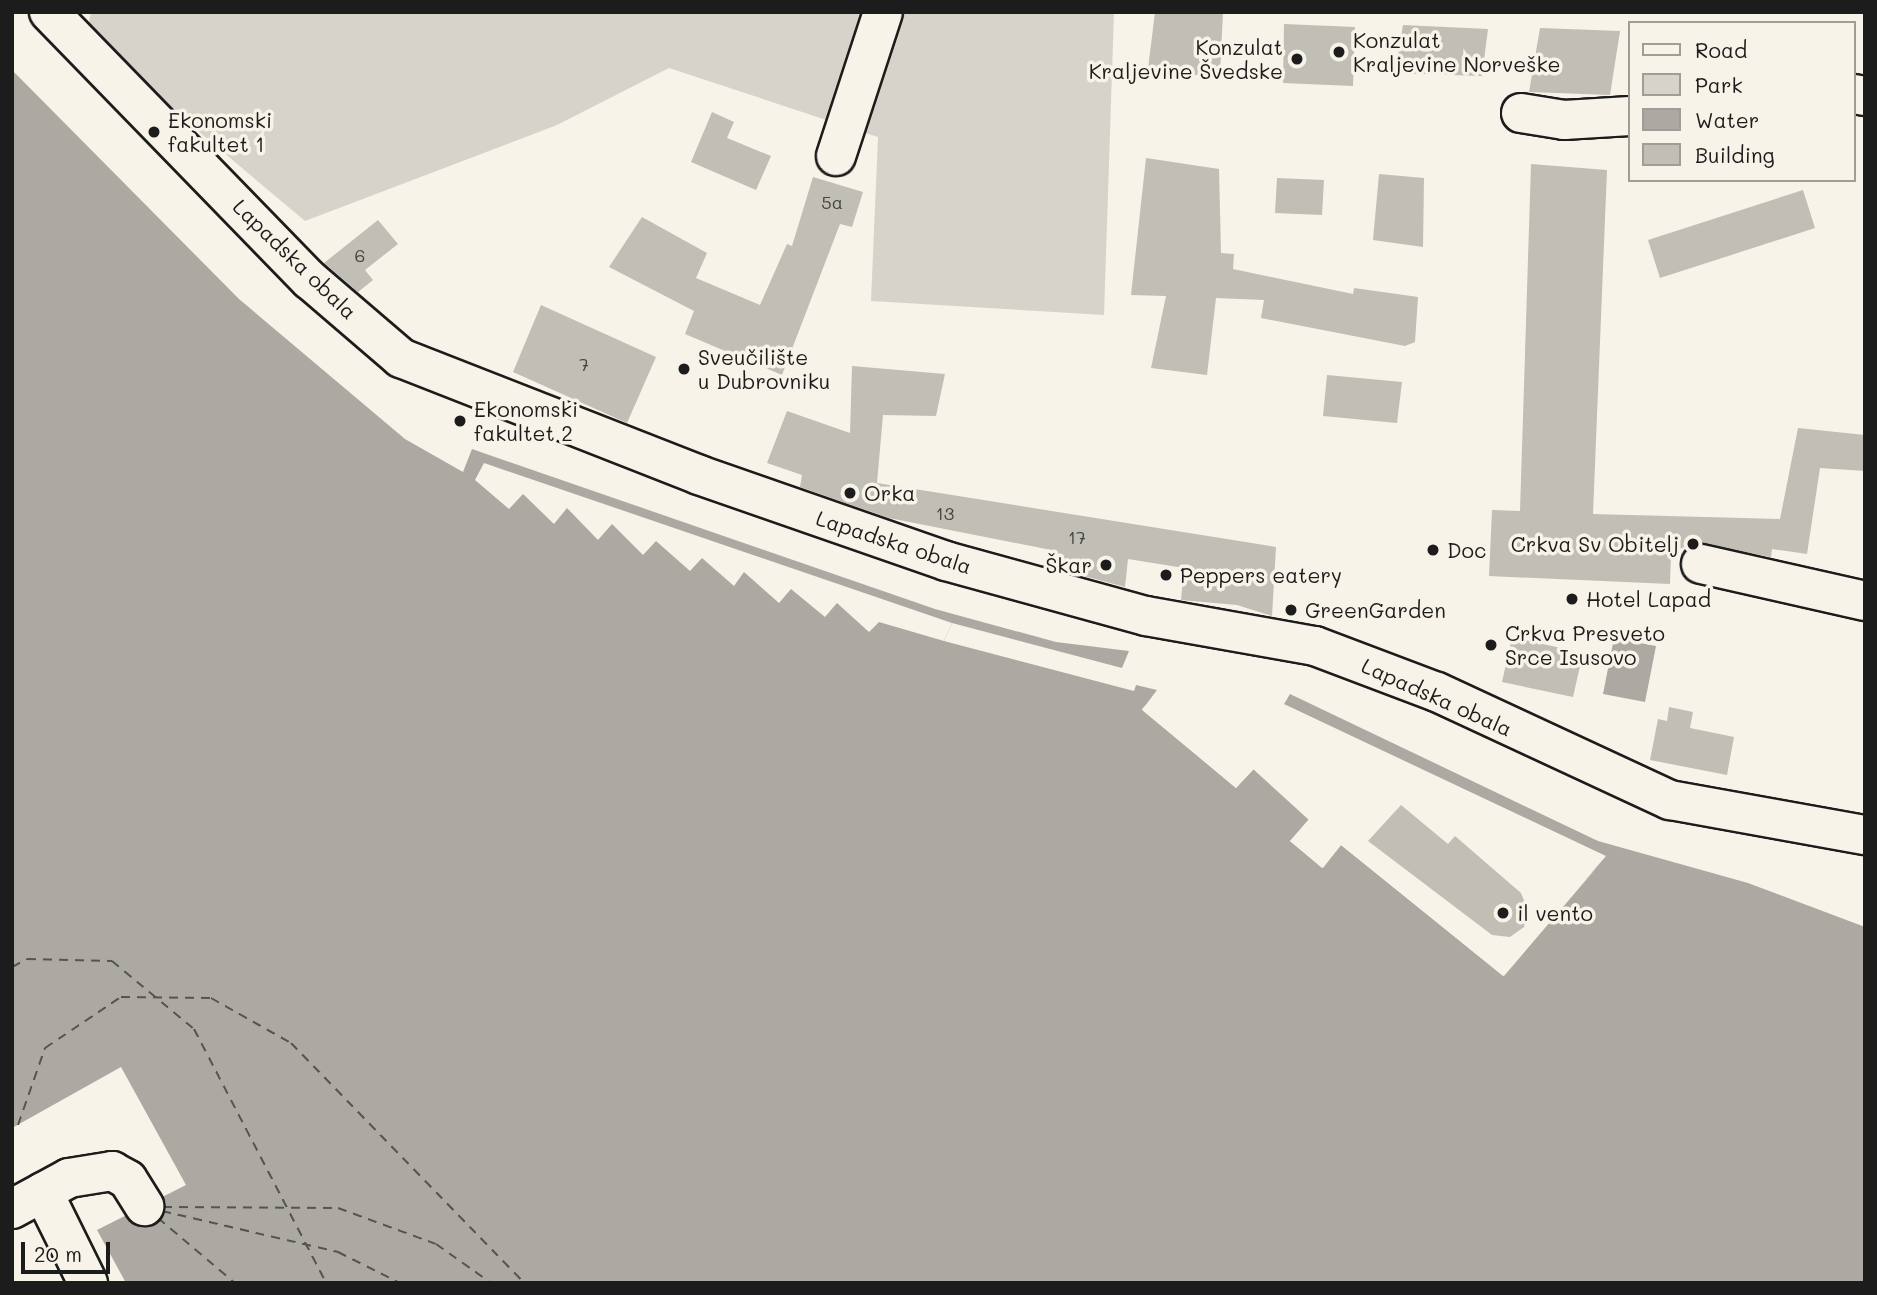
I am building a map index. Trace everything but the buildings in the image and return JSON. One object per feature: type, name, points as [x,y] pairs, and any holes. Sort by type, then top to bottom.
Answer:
[{"type":"street","name":"Lapadska obala","points":[[49,12],[310,280],[401,358],[699,475],[946,561],[1146,616],[1315,646],[1437,692],[1670,800],[1862,824]]},
{"type":"street","points":[[836,156],[883,12]]},
{"type":"street","points":[[1521,113],[1564,120],[1629,116]]},
{"type":"street","points":[[1701,564],[1865,601]]},
{"type":"street","points":[[88,1283],[28,1200],[88,1172],[112,1171],[128,1180],[144,1206]]},
{"type":"green space","points":[[91,12],[1114,12],[1104,315],[871,301],[878,137],[669,68],[557,125],[305,221],[86,37]]},
{"type":"water","points":[[12,70],[239,299],[405,439],[463,472],[472,449],[935,609],[1056,642],[1129,651],[1122,668],[952,623],[944,641],[1134,691],[1136,685],[1157,690],[1142,710],[1236,788],[1253,769],[1309,820],[1290,841],[1323,868],[1341,845],[1503,976],[1606,856],[1284,704],[1290,694],[1598,841],[1748,883],[1865,927],[1865,1283],[126,1283],[97,1230],[186,1185],[121,1067],[12,1128]]},
{"type":"water","points":[[1614,638],[1656,646],[1645,702],[1603,694]]},
{"type":"pier","points":[[484,463],[952,623],[944,641],[879,622],[869,632],[837,603],[825,617],[791,589],[779,603],[744,572],[734,586],[702,558],[690,571],[656,541],[643,555],[612,524],[598,540],[567,508],[554,524],[523,494],[509,509],[475,480]]},
{"type":"pier","points":[[1161,690],[1147,709],[1236,783],[1255,766],[1312,817],[1295,840],[1322,863],[1343,842],[1503,971],[1598,866],[1504,976],[1341,845],[1322,868],[1290,841],[1309,819],[1254,769],[1236,788],[1142,709]]},
{"type":"ferry route","points":[[12,967],[27,959],[112,961],[194,1029],[326,1283]]},
{"type":"ferry route","points":[[18,1125],[45,1048],[121,997],[211,998],[291,1043],[524,1283]]},
{"type":"ferry route","points":[[163,1207],[338,1208],[436,1244],[491,1283]]},
{"type":"ferry route","points":[[162,1211],[338,1252],[400,1283]]},
{"type":"ferry route","points":[[158,1218],[235,1283]]},
{"type":"place","name":"Konzulat Kraljevine Norveške","points":[[1339,52]]},
{"type":"place","name":"Konzulat Kraljevine Švedske","points":[[1297,59]]},
{"type":"place","name":"Ekonomski fakultet 1","points":[[154,132]]},
{"type":"place","name":"Sveučilište u Dubrovniku","points":[[684,369]]},
{"type":"place","name":"Ekonomski fakultet 2","points":[[460,421]]},
{"type":"place","name":"Orka","points":[[850,493]]},
{"type":"place","name":"Crkva Sv Obitelj","points":[[1693,544]]},
{"type":"place","name":"Doc","points":[[1433,550]]},
{"type":"place","name":"Škar","points":[[1106,565]]},
{"type":"place","name":"Peppers eatery","points":[[1166,575]]},
{"type":"place","name":"Hotel Lapad","points":[[1572,599]]},
{"type":"place","name":"GreenGarden","points":[[1291,610]]},
{"type":"place","name":"Crkva Presveto Srce Isusovo","points":[[1491,645]]},
{"type":"place","name":"il vento","points":[[1503,913]]}]
